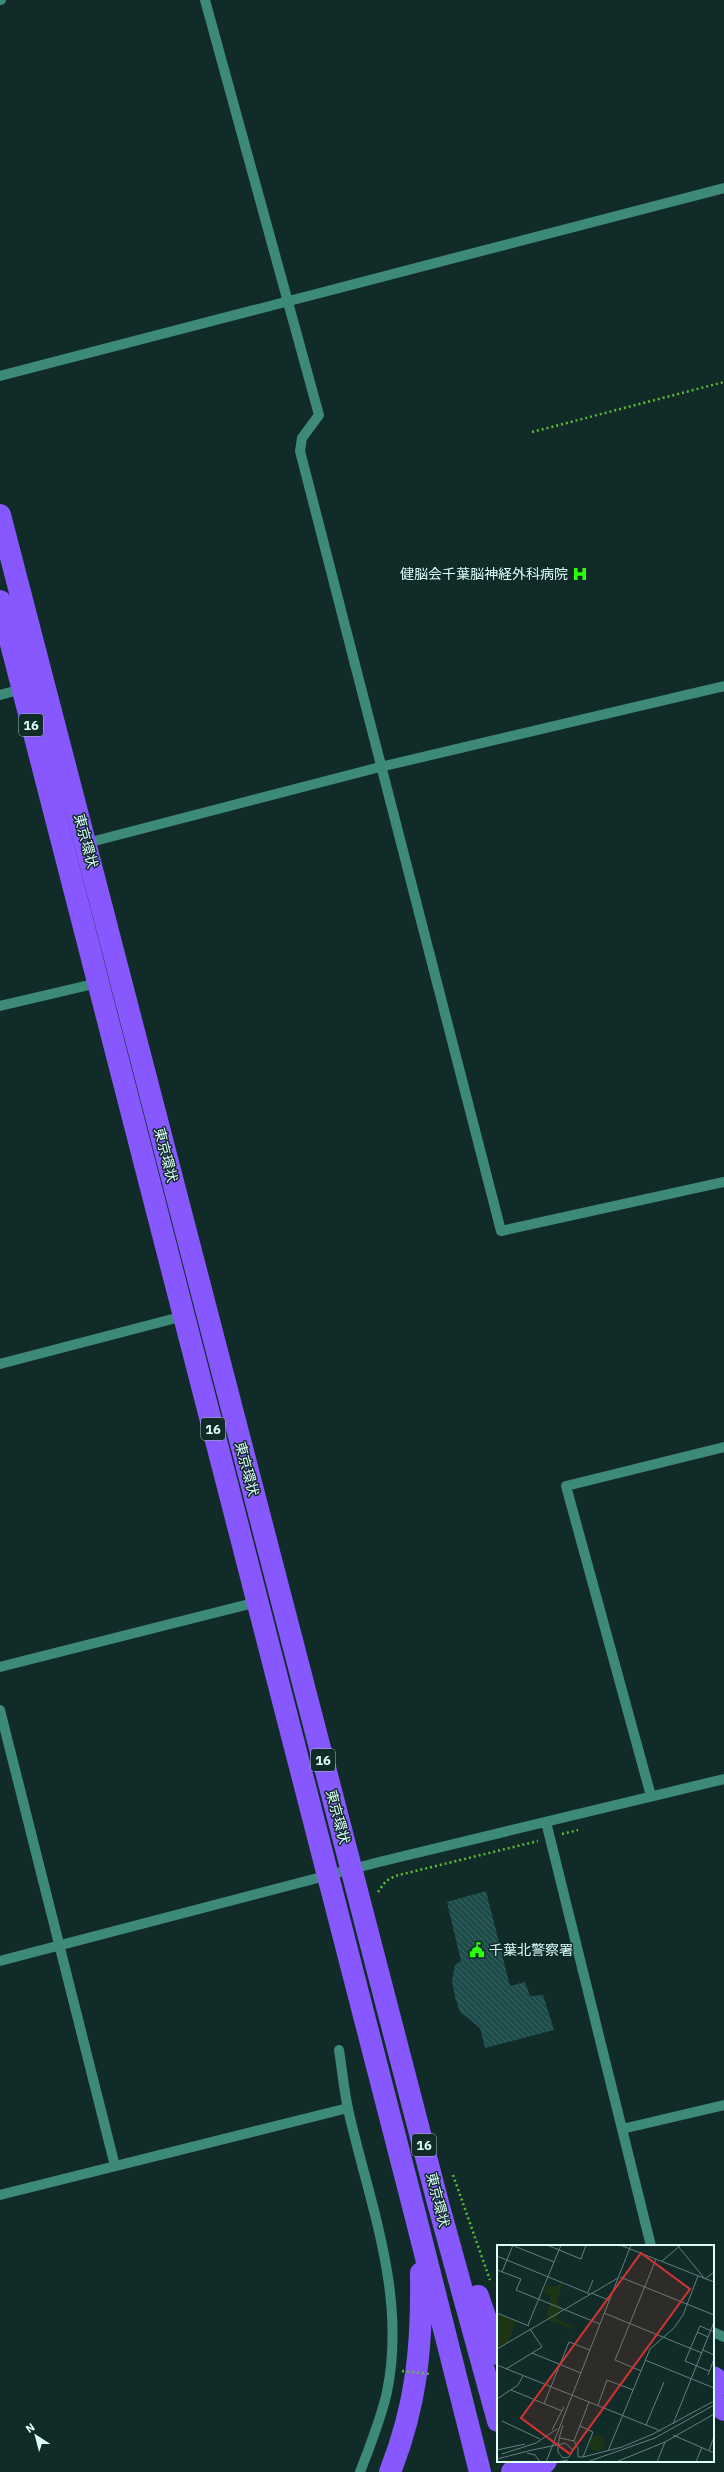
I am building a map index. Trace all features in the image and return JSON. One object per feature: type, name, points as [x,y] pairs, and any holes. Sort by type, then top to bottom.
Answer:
[{"type":"highway","name":"東京環状","points":[[0,515],[438,2203],[497,2417]]},
{"type":"highway","name":"東京環状","points":[[0,601],[480,2472]]},
{"type":"highway","points":[[438,2203],[470,2275],[497,2351]]},
{"type":"highway","points":[[390,2472],[409,2416],[420,2357],[421,2272],[415,2214]]},
{"type":"highway","points":[[714,2378],[724,2384]]},
{"type":"highway","points":[[714,2402],[724,2410]]},
{"type":"highway","points":[[508,2462],[512,2472],[521,2462]]},
{"type":"highway","points":[[536,2472],[546,2462]]},
{"type":"highway","points":[[548,2462],[553,2472]]},
{"type":"street","points":[[205,0],[319,415],[302,438],[300,451],[380,767],[501,1231],[724,1182]]},
{"type":"street","points":[[0,376],[288,299],[724,188]]},
{"type":"street","points":[[64,848],[380,767],[724,686]]},
{"type":"street","points":[[0,695],[22,689]]},
{"type":"street","points":[[0,1006],[98,983]]},
{"type":"street","points":[[0,1364],[184,1316]]},
{"type":"street","points":[[651,1796],[566,1486],[724,1447]]},
{"type":"street","points":[[0,1667],[257,1602]]},
{"type":"street","points":[[0,1710],[115,2166]]},
{"type":"street","points":[[0,1961],[59,1944],[352,1869],[724,1779]]},
{"type":"street","points":[[546,1822],[651,2245]]},
{"type":"street","points":[[339,2050],[348,2108],[380,2232],[392,2315],[391,2354],[387,2392],[360,2472]]},
{"type":"street","points":[[622,2129],[724,2105]]},
{"type":"street","points":[[0,2195],[348,2108]]},
{"type":"street","points":[[714,2332],[724,2337]]},
{"type":"path","points":[[532,432],[724,382]]},
{"type":"path","points":[[377,1897],[386,1881],[395,1876],[580,1830]]},
{"type":"path","points":[[450,2167],[491,2283]]},
{"type":"path","points":[[402,2371],[430,2374]]},
{"type":"building","points":[[486,1891],[510,1986],[525,1982],[530,1996],[543,1995],[554,2030],[485,2048],[480,2028],[460,2012],[455,1997],[452,1981],[455,1965],[461,1961],[447,1902]]},
{"type":"place","name":"健脳会千葉脳神経外科病院","points":[[580,574]]},
{"type":"place","name":"千葉北警察署","points":[[477,1950]]}]
